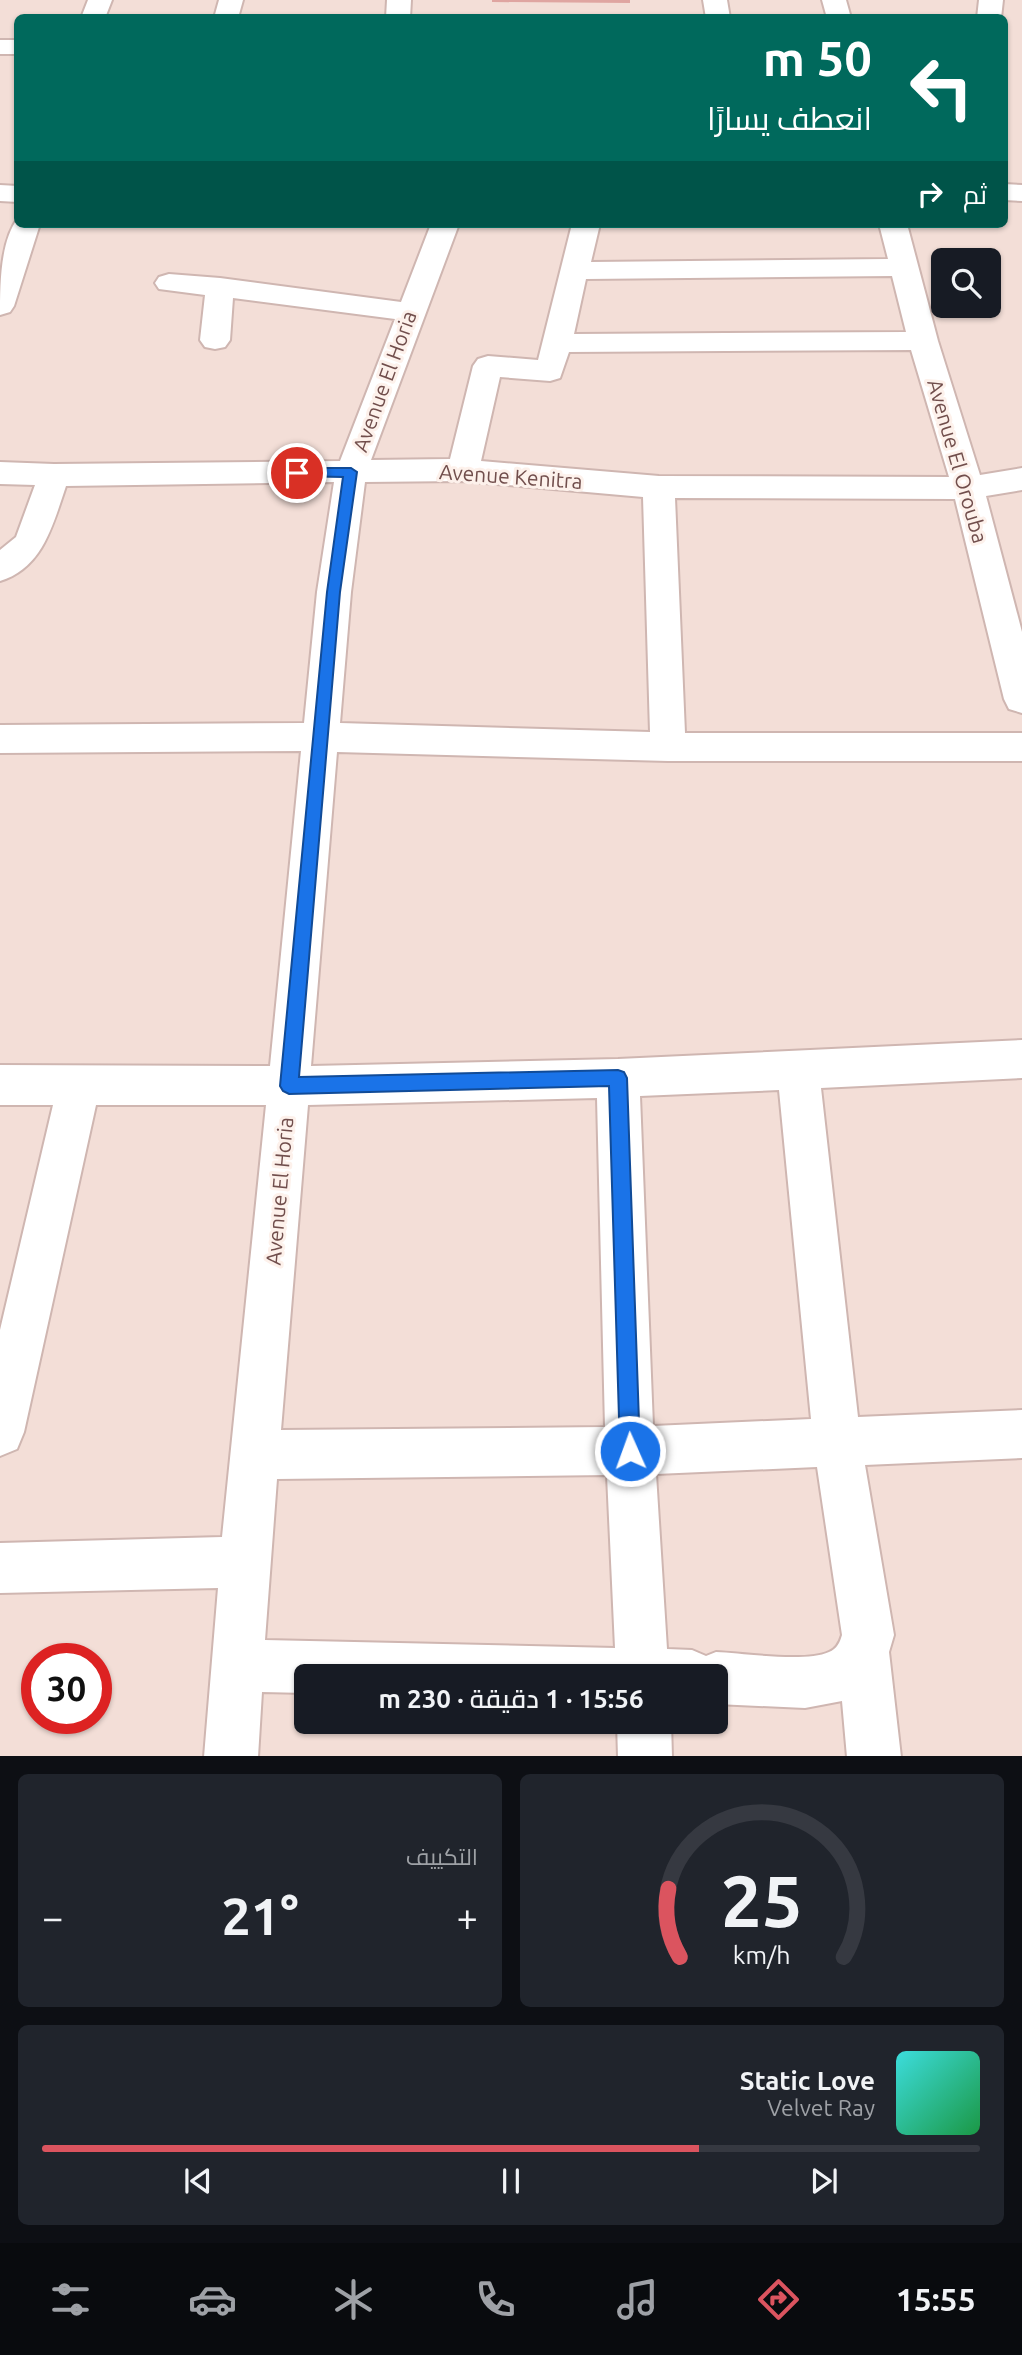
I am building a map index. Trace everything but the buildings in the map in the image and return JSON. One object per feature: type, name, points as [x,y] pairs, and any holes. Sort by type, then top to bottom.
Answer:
[{"type":"street","points":[[0,306],[25,228]]},
{"type":"street","name":"Avenue El Horia","points":[[231,1756],[245,1562],[334,592],[351,472],[442,228]]},
{"type":"street","points":[[463,470],[488,366],[550,371],[585,228]]},
{"type":"street","name":"Avenue El Orouba","points":[[894,228],[923,341],[968,488],[1022,699]]},
{"type":"street","points":[[576,271],[904,267]]},
{"type":"street","points":[[169,283],[220,287],[409,312]]},
{"type":"street","points":[[215,340],[220,287]]},
{"type":"street","points":[[559,343],[923,341]]},
{"type":"street","name":"Avenue Kenitra","points":[[0,473],[54,475],[463,470],[659,487],[968,488],[1022,479]]},
{"type":"street","points":[[0,569],[30,543],[54,475]]},
{"type":"street","points":[[659,487],[668,747]]},
{"type":"street","points":[[0,739],[320,737],[668,747],[1022,747]]},
{"type":"street","points":[[0,1085],[289,1086],[618,1078],[1022,1059]]},
{"type":"street","points":[[798,1070],[837,1442],[867,1618],[868,1635],[863,1655],[874,1756]]},
{"type":"street","points":[[618,1078],[630,1451],[653,1664]]},
{"type":"street","points":[[0,1432],[79,1085]]},
{"type":"street","points":[[255,1455],[630,1451],[1022,1434]]},
{"type":"street","points":[[0,1568],[245,1562]]},
{"type":"street","points":[[728,1678],[812,1682],[834,1679],[852,1669],[863,1655]]},
{"type":"street","points":[[238,1665],[294,1668]]},
{"type":"street","points":[[645,1756],[648,1734]]},
{"type":"shaded area","points":[[0,0],[1022,0],[1022,1756],[0,1756]]},
{"type":"route","points":[[297,473],[351,472],[334,592],[289,1086],[618,1078],[630,1451]]}]
